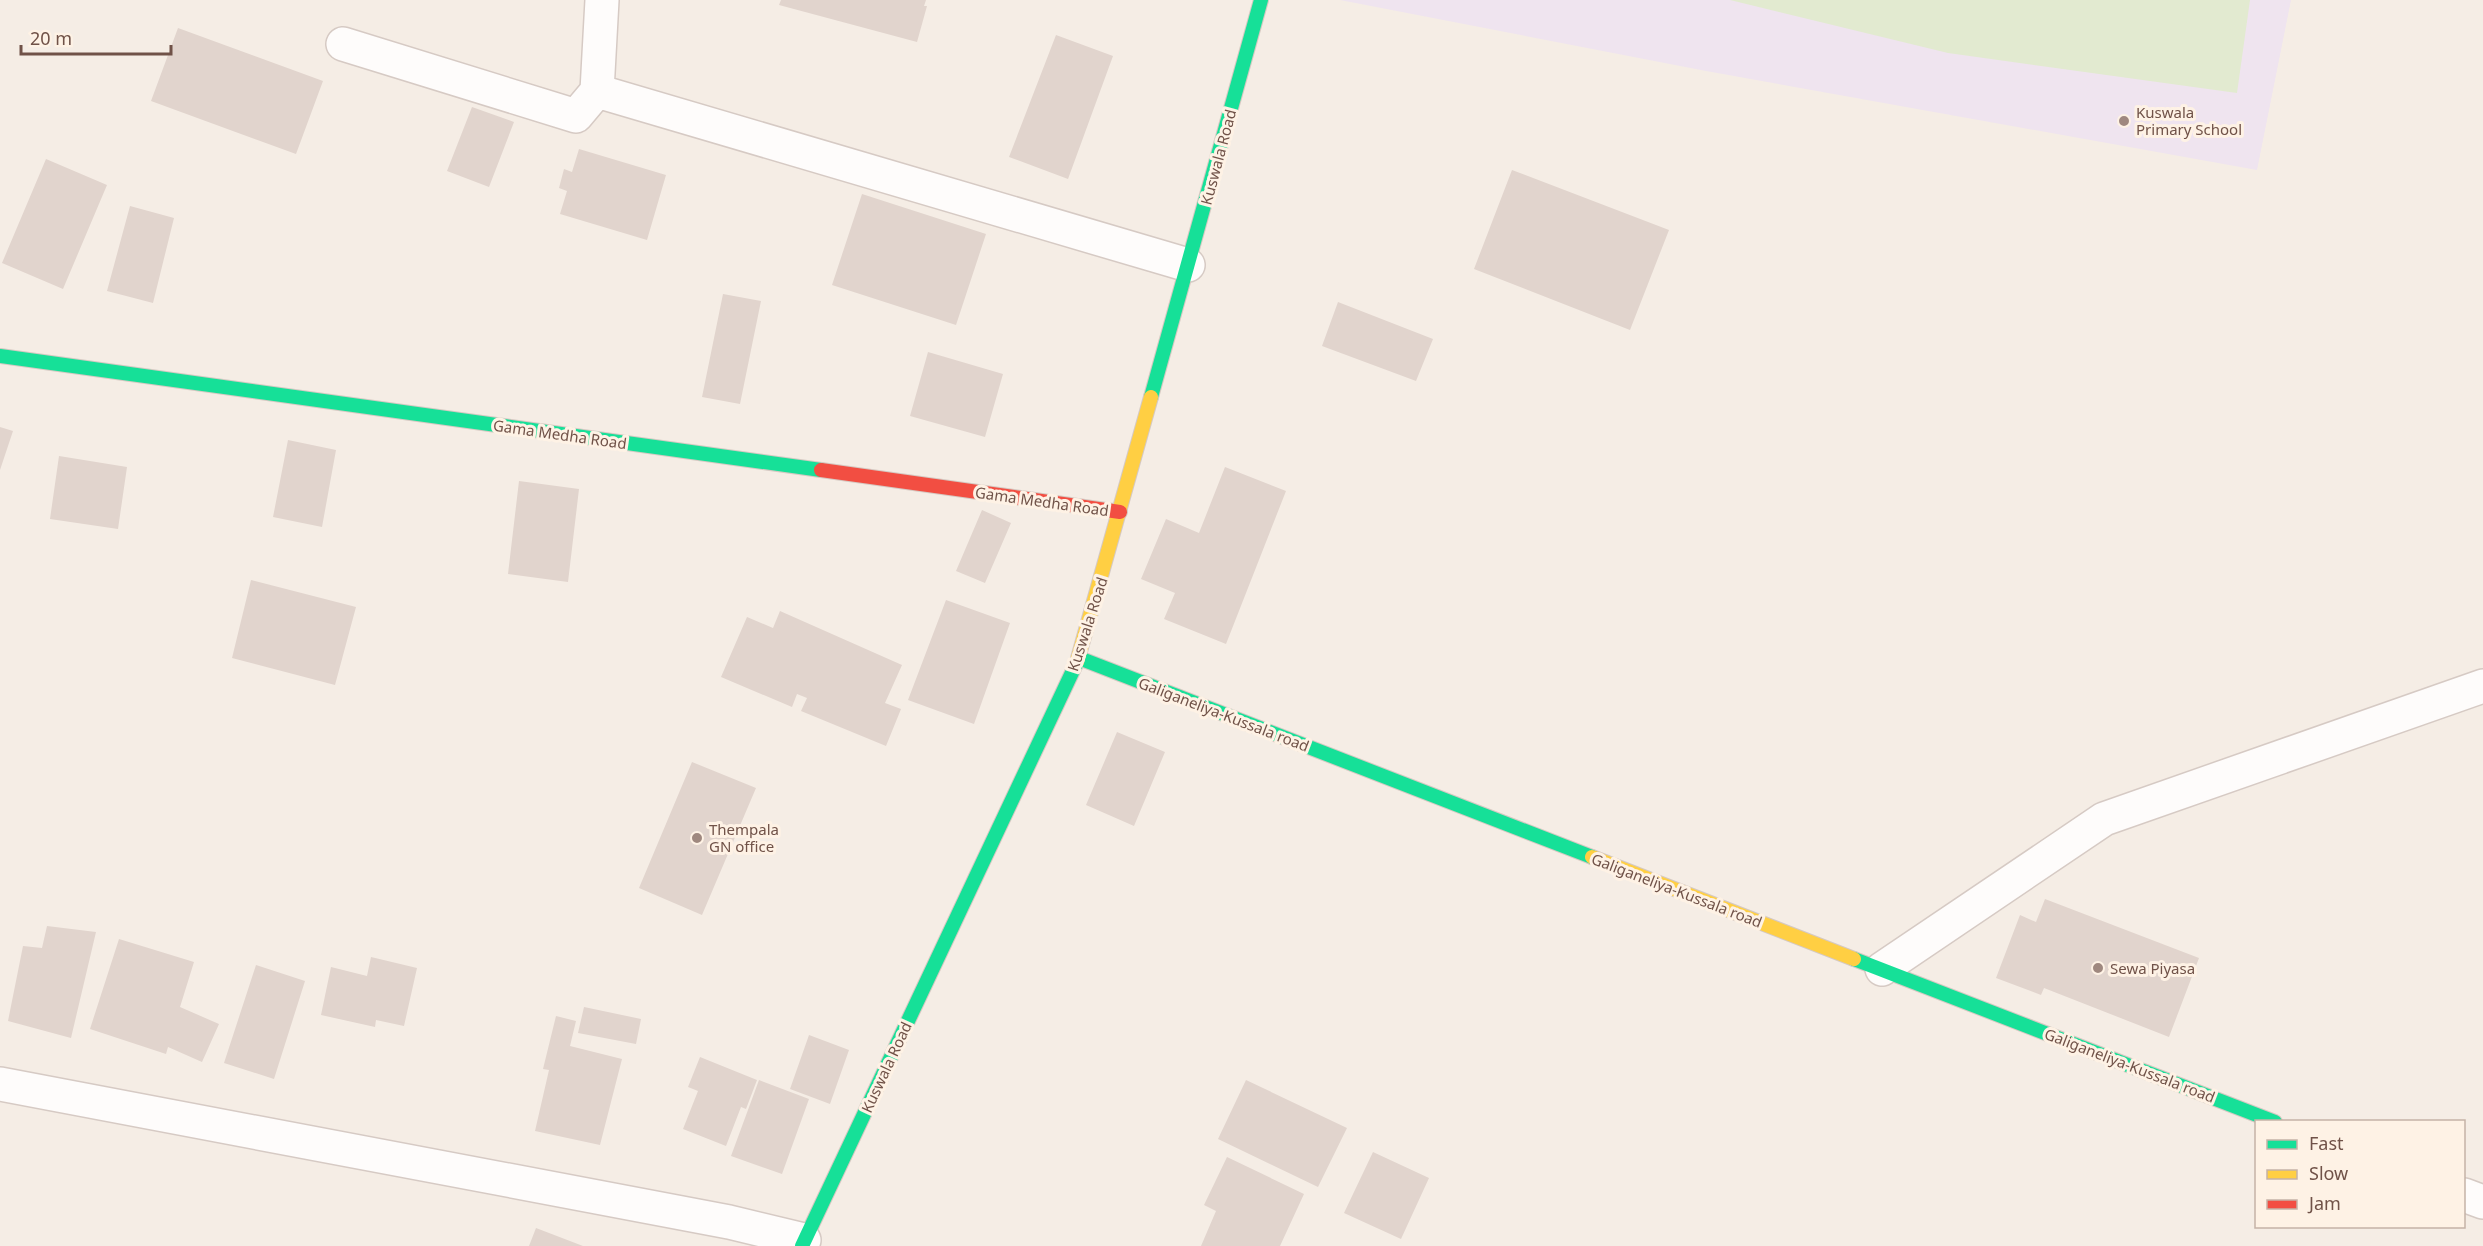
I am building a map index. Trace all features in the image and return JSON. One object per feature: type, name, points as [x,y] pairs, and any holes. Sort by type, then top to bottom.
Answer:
[{"type":"street","points":[[343,44],[576,116],[597,91],[602,0]]},
{"type":"street","name":"Kuswala Road","points":[[803,1243],[1079,658],[1261,0]]},
{"type":"street","points":[[597,91],[1188,265]]},
{"type":"street","name":"Gama Medha Road","points":[[0,356],[1120,512]]},
{"type":"street","name":"Galiganeliya-Kussala road","points":[[1079,658],[2270,1120]]},
{"type":"street","points":[[1882,969],[2104,819],[2483,686]]},
{"type":"street","points":[[0,1084],[729,1222],[803,1243]]},
{"type":"street","points":[[2465,1196],[2483,1202]]},
{"type":"shaded area","name":"Kuswala Primary School","points":[[1340,0],[2291,0],[2257,170],[1706,71]]},
{"type":"green space","points":[[1730,0],[2250,0],[2237,93],[1948,53]]},
{"type":"building","points":[[781,0],[926,0],[924,6],[927,6],[917,42],[779,5]]},
{"type":"building","points":[[178,28],[323,81],[296,154],[151,101]]},
{"type":"building","points":[[1056,35],[1113,56],[1068,179],[1009,157]]},
{"type":"building","points":[[472,107],[514,122],[489,187],[447,171]]},
{"type":"building","points":[[579,149],[666,175],[647,240],[560,214],[567,191],[559,188],[564,169],[572,172]]},
{"type":"building","points":[[46,159],[107,185],[63,289],[2,263]]},
{"type":"building","points":[[1512,170],[1669,230],[1630,330],[1474,269]]},
{"type":"building","points":[[862,194],[986,234],[956,325],[832,285]]},
{"type":"building","points":[[130,206],[174,218],[153,303],[107,291]]},
{"type":"building","points":[[723,294],[761,301],[740,404],[702,397]]},
{"type":"building","points":[[1338,302],[1433,339],[1416,381],[1322,346]]},
{"type":"building","points":[[928,352],[1003,374],[985,437],[910,416]]},
{"type":"building","points":[[0,427],[13,431],[0,470]]},
{"type":"building","points":[[288,440],[336,450],[322,527],[273,517]]},
{"type":"building","points":[[59,456],[127,467],[118,529],[50,519]]},
{"type":"building","points":[[1225,467],[1286,491],[1226,644],[1164,619],[1175,593],[1141,579],[1166,519],[1199,533]]},
{"type":"building","points":[[519,481],[579,489],[568,582],[508,574]]},
{"type":"building","points":[[982,510],[1011,523],[985,583],[956,571]]},
{"type":"building","points":[[251,580],[356,607],[335,685],[232,658]]},
{"type":"building","points":[[946,600],[1010,623],[974,724],[908,700]]},
{"type":"building","points":[[780,611],[902,665],[885,703],[901,709],[886,746],[801,711],[807,698],[797,694],[792,707],[721,677],[747,617],[773,628]]},
{"type":"building","points":[[1117,732],[1165,752],[1134,826],[1086,805]]},
{"type":"building","name":"Thempala GN office","points":[[692,762],[756,788],[702,915],[639,888]]},
{"type":"building","name":"Sewa Piyasa","points":[[2045,899],[2199,958],[2169,1037],[2044,988],[2041,995],[1996,978],[2020,915],[2036,922]]},
{"type":"building","points":[[47,926],[96,932],[71,1038],[8,1021],[23,946],[42,948]]},
{"type":"building","points":[[119,939],[194,962],[180,1007],[219,1024],[202,1062],[168,1047],[166,1054],[90,1029]]},
{"type":"building","points":[[371,957],[417,968],[404,1026],[376,1020],[375,1027],[321,1015],[331,967],[367,976]]},
{"type":"building","points":[[256,965],[305,981],[274,1079],[224,1063]]},
{"type":"building","points":[[584,1007],[641,1019],[636,1044],[578,1033]]},
{"type":"building","points":[[556,1016],[576,1021],[570,1046],[622,1059],[600,1145],[535,1131],[549,1070],[543,1069]]},
{"type":"building","points":[[809,1035],[849,1050],[830,1104],[790,1089]]},
{"type":"building","points":[[700,1057],[757,1080],[746,1109],[741,1107],[726,1146],[683,1129],[698,1091],[688,1087]]},
{"type":"building","points":[[759,1080],[809,1099],[782,1174],[731,1156]]},
{"type":"building","points":[[1246,1080],[1347,1128],[1318,1187],[1218,1139]]},
{"type":"building","points":[[1373,1152],[1429,1178],[1401,1239],[1344,1213]]},
{"type":"building","points":[[1227,1157],[1304,1194],[1280,1246],[1201,1246],[1216,1211],[1204,1205]]},
{"type":"building","points":[[536,1228],[583,1246],[529,1246]]},
{"type":"traffic: fast","points":[[1151,397],[1261,0]]},
{"type":"traffic: fast","points":[[0,356],[821,470]]},
{"type":"traffic: fast","points":[[1079,658],[1592,857]]},
{"type":"traffic: fast","points":[[802,1246],[1077,662]]},
{"type":"traffic: fast","points":[[1854,959],[2270,1120]]},
{"type":"traffic: slow","points":[[1077,662],[1151,397]]},
{"type":"traffic: slow","points":[[1592,857],[1854,959]]},
{"type":"traffic: jam","points":[[821,470],[1120,512]]},
{"type":"place","name":"Kuswala Primary School","points":[[2124,121]]},
{"type":"place","name":"Thempala GN office","points":[[697,838]]},
{"type":"place","name":"Sewa Piyasa","points":[[2098,968]]}]
